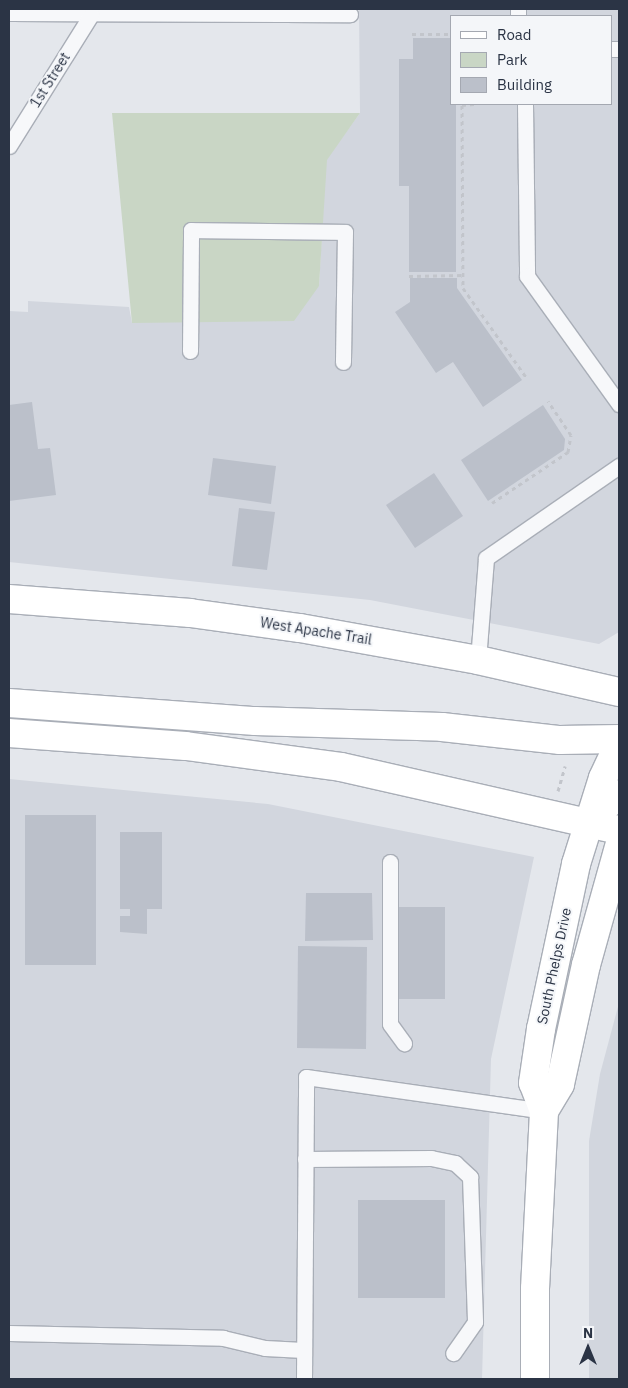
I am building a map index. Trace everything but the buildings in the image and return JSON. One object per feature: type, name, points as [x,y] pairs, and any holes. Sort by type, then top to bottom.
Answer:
[{"type":"main road","name":"West Apache Trail","points":[[9,599],[237,619],[478,660],[619,692]]},
{"type":"main road","points":[[9,703],[255,721],[442,727],[560,740],[619,739]]},
{"type":"main road","points":[[9,733],[186,746],[341,767],[589,821],[619,830]]},
{"type":"main road","name":"South Phelps Drive","points":[[535,1379],[535,1289],[544,1111],[534,1083],[541,1030],[576,864],[589,821],[619,744]]},
{"type":"main road","points":[[589,821],[619,794]]},
{"type":"main road","name":"South Phelps Drive","points":[[544,1111],[560,1084],[586,965],[619,847]]},
{"type":"lane","points":[[9,13],[91,15],[350,14]]},
{"type":"lane","name":"1st Street","points":[[9,146],[91,15]]},
{"type":"lane","points":[[525,105],[527,276],[619,404]]},
{"type":"lane","points":[[190,351],[191,230],[345,232],[343,362]]},
{"type":"lane","points":[[478,660],[486,558],[619,466]]},
{"type":"lane","points":[[390,862],[390,1024],[404,1043]]},
{"type":"lane","points":[[304,1379],[306,1077],[544,1111]]},
{"type":"lane","points":[[305,1159],[431,1158],[454,1164],[470,1177],[475,1322],[453,1353]]},
{"type":"lane","points":[[9,1333],[223,1338],[265,1348],[303,1350]]},
{"type":"path","points":[[412,34],[450,34]]},
{"type":"path","points":[[462,105],[463,288],[526,377]]},
{"type":"path","points":[[409,276],[463,275]]},
{"type":"path","points":[[492,503],[568,452],[571,435],[548,401]]},
{"type":"path","points":[[558,791],[566,758]]},
{"type":"shaded area","points":[[359,9],[619,9],[619,632],[599,644],[370,600],[9,562],[9,311],[28,312],[28,301],[129,307],[132,323],[319,286],[326,160],[360,113]]},
{"type":"shaded area","points":[[9,779],[268,804],[534,857],[491,1059],[482,1379],[9,1379]]},
{"type":"shaded area","points":[[619,1003],[619,1379],[589,1379],[589,1141],[600,1074]]},
{"type":"green space","points":[[112,113],[360,113],[327,160],[319,286],[294,321],[132,323]]}]
